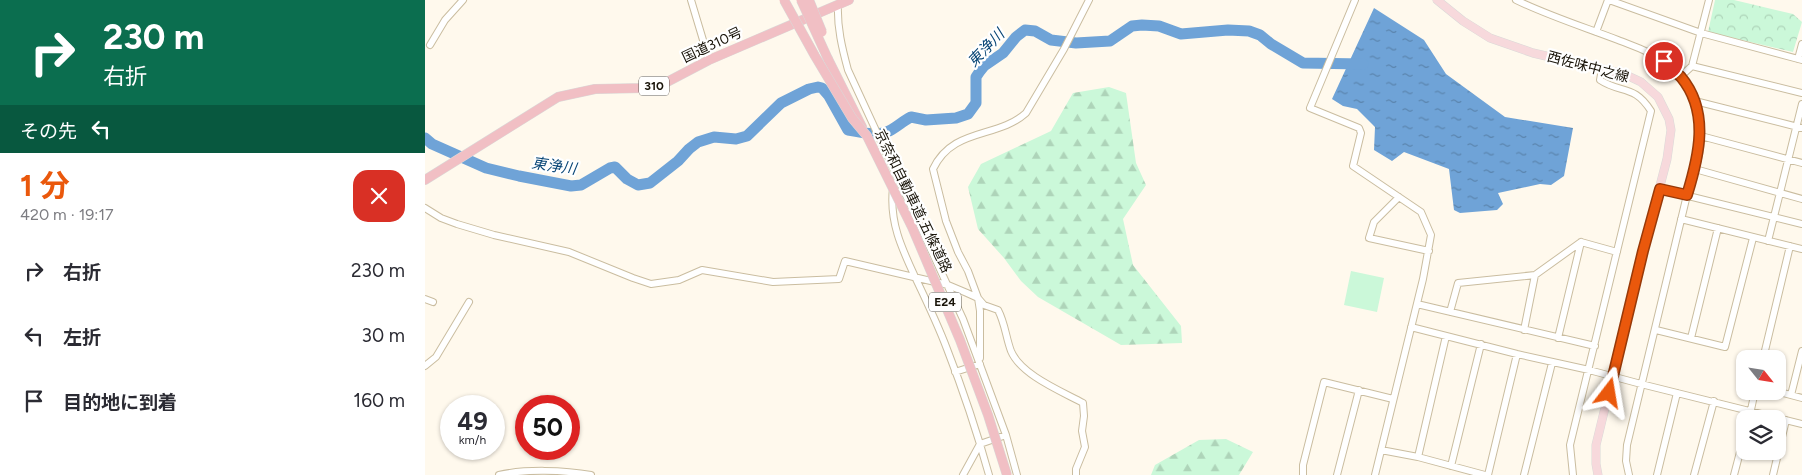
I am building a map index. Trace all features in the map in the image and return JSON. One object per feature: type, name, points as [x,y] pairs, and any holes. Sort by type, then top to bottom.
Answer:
[{"type":"highway","points":[[784,0],[815,56],[853,118],[867,136]]},
{"type":"highway","name":"京奈和自動車道;五條道路","points":[[801,0],[828,59],[912,227],[947,306],[988,415],[1007,475]]},
{"type":"highway","points":[[809,0],[824,37],[828,59]]},
{"type":"highway","name":"国道310号","points":[[425,180],[558,97],[595,89],[644,88],[667,82],[709,60],[839,2],[849,0]]},
{"type":"main road","name":"西佐味中之線","points":[[1437,0],[1463,21],[1490,38],[1520,49],[1624,74],[1641,82],[1658,97],[1666,111],[1671,130],[1670,144],[1596,445],[1598,475]]},
{"type":"street","points":[[430,45],[445,20],[463,0]]},
{"type":"street","points":[[691,0],[709,60]]},
{"type":"street","points":[[980,364],[980,311],[977,298],[968,271],[958,252],[946,221],[933,169],[945,150],[983,132],[1017,121],[1026,113],[1064,49],[1089,0]]},
{"type":"street","points":[[1355,0],[1310,108],[1359,128],[1361,133],[1353,166],[1421,212],[1431,235],[1417,304],[1375,475]]},
{"type":"street","points":[[1516,0],[1543,13],[1655,55],[1681,77],[1695,101],[1701,136],[1695,169],[1681,219],[1627,445],[1626,461],[1629,475]]},
{"type":"street","points":[[1596,32],[1609,0],[1701,33],[1800,60],[1802,44]]},
{"type":"street","points":[[1681,77],[1692,66],[1709,0]]},
{"type":"street","points":[[839,2],[838,17],[841,45],[848,70],[963,319],[1006,436],[1017,475]]},
{"type":"street","points":[[1692,66],[1802,93]]},
{"type":"street","points":[[1573,475],[1570,445],[1651,111],[1645,101],[1631,90],[1605,84],[1600,80],[1602,69]]},
{"type":"street","points":[[1695,101],[1799,127]]},
{"type":"street","points":[[1768,240],[1775,217],[1779,193],[1799,127],[1802,104]]},
{"type":"street","points":[[1701,136],[1802,163]]},
{"type":"street","points":[[1695,169],[1802,199]]},
{"type":"street","points":[[897,177],[892,198],[894,224],[908,263],[947,349],[975,424],[989,475]]},
{"type":"street","points":[[1660,189],[1802,224]]},
{"type":"street","points":[[1399,197],[1374,222],[1369,238],[1429,252]]},
{"type":"street","points":[[425,208],[441,218],[494,235],[569,252],[651,284],[679,280],[702,270],[773,282],[839,279],[845,261],[948,285],[977,298],[984,305],[998,310],[1003,320],[1011,351],[1027,371],[1083,403],[1085,447],[1075,475]]},
{"type":"street","points":[[1681,219],[1802,249]]},
{"type":"street","points":[[1691,338],[1718,228]]},
{"type":"street","points":[[1656,330],[1725,347],[1753,238]]},
{"type":"street","points":[[1581,242],[1617,252]]},
{"type":"street","points":[[1449,312],[1458,283],[1535,275],[1581,242]]},
{"type":"street","points":[[1558,338],[1581,242]]},
{"type":"street","points":[[1765,350],[1790,246]]},
{"type":"street","points":[[1523,330],[1535,275]]},
{"type":"street","points":[[425,299],[433,302]]},
{"type":"street","points":[[425,366],[436,357],[469,302]]},
{"type":"street","points":[[1417,304],[1595,346]]},
{"type":"street","points":[[1411,327],[1747,410]]},
{"type":"street","points":[[1418,457],[1446,336]]},
{"type":"street","points":[[1451,466],[1481,344]]},
{"type":"street","points":[[1791,395],[1802,351]]},
{"type":"street","points":[[1381,450],[1418,457],[1486,475],[1517,354]]},
{"type":"street","points":[[1524,475],[1552,363]]},
{"type":"street","points":[[955,372],[980,364]]},
{"type":"street","points":[[1303,475],[1303,465],[1324,382],[1393,399]]},
{"type":"street","points":[[1337,475],[1359,390]]},
{"type":"street","points":[[1657,475],[1677,393]]},
{"type":"street","points":[[1786,394],[1802,398]]},
{"type":"street","points":[[1694,475],[1713,401]]},
{"type":"street","points":[[1786,420],[1802,424]]},
{"type":"street","points":[[963,475],[980,444],[1006,436]]},
{"type":"street","points":[[1734,475],[1738,460]]},
{"type":"street","points":[[1773,475],[1777,460]]},
{"type":"street","points":[[499,475],[506,473],[553,472],[577,472],[591,475]]},
{"type":"green space","points":[[1715,0],[1734,0],[1793,14],[1802,22],[1793,52],[1708,32]]},
{"type":"green space","points":[[1109,87],[1126,93],[1136,163],[1146,185],[1123,219],[1133,265],[1181,326],[1182,343],[1121,345],[1038,297],[1021,281],[1004,258],[978,229],[968,187],[981,164],[1051,131],[1073,93]]},
{"type":"green space","points":[[1351,271],[1384,278],[1377,312],[1344,305]]},
{"type":"green space","points":[[1226,439],[1253,452],[1239,475],[1151,475],[1155,465],[1199,440]]},
{"type":"water","points":[[1374,8],[1424,40],[1446,74],[1505,117],[1573,128],[1564,176],[1551,185],[1540,184],[1498,193],[1503,204],[1497,210],[1460,213],[1454,210],[1449,169],[1404,152],[1392,161],[1374,150],[1375,127],[1357,109],[1343,106],[1332,99]]},
{"type":"waterway","name":"東浄川","points":[[425,138],[432,144],[486,168],[519,176],[571,186],[581,185],[615,167],[627,179],[638,185],[650,183],[698,142],[714,137],[736,139],[747,136],[781,103],[809,89],[818,87],[822,88],[829,96],[848,130],[858,132],[884,133],[911,117],[926,120],[956,118],[968,114],[976,103],[976,77],[980,71],[1003,53],[1016,37],[1025,30],[1035,31],[1051,40],[1076,43],[1110,41],[1132,26],[1142,25],[1159,26],[1181,34],[1228,30],[1249,31],[1260,35],[1271,44],[1303,63],[1363,64]]},
{"type":"route","points":[[1609,393],[1660,189],[1687,195],[1699,149],[1701,136],[1695,101],[1681,77],[1664,61]]}]
